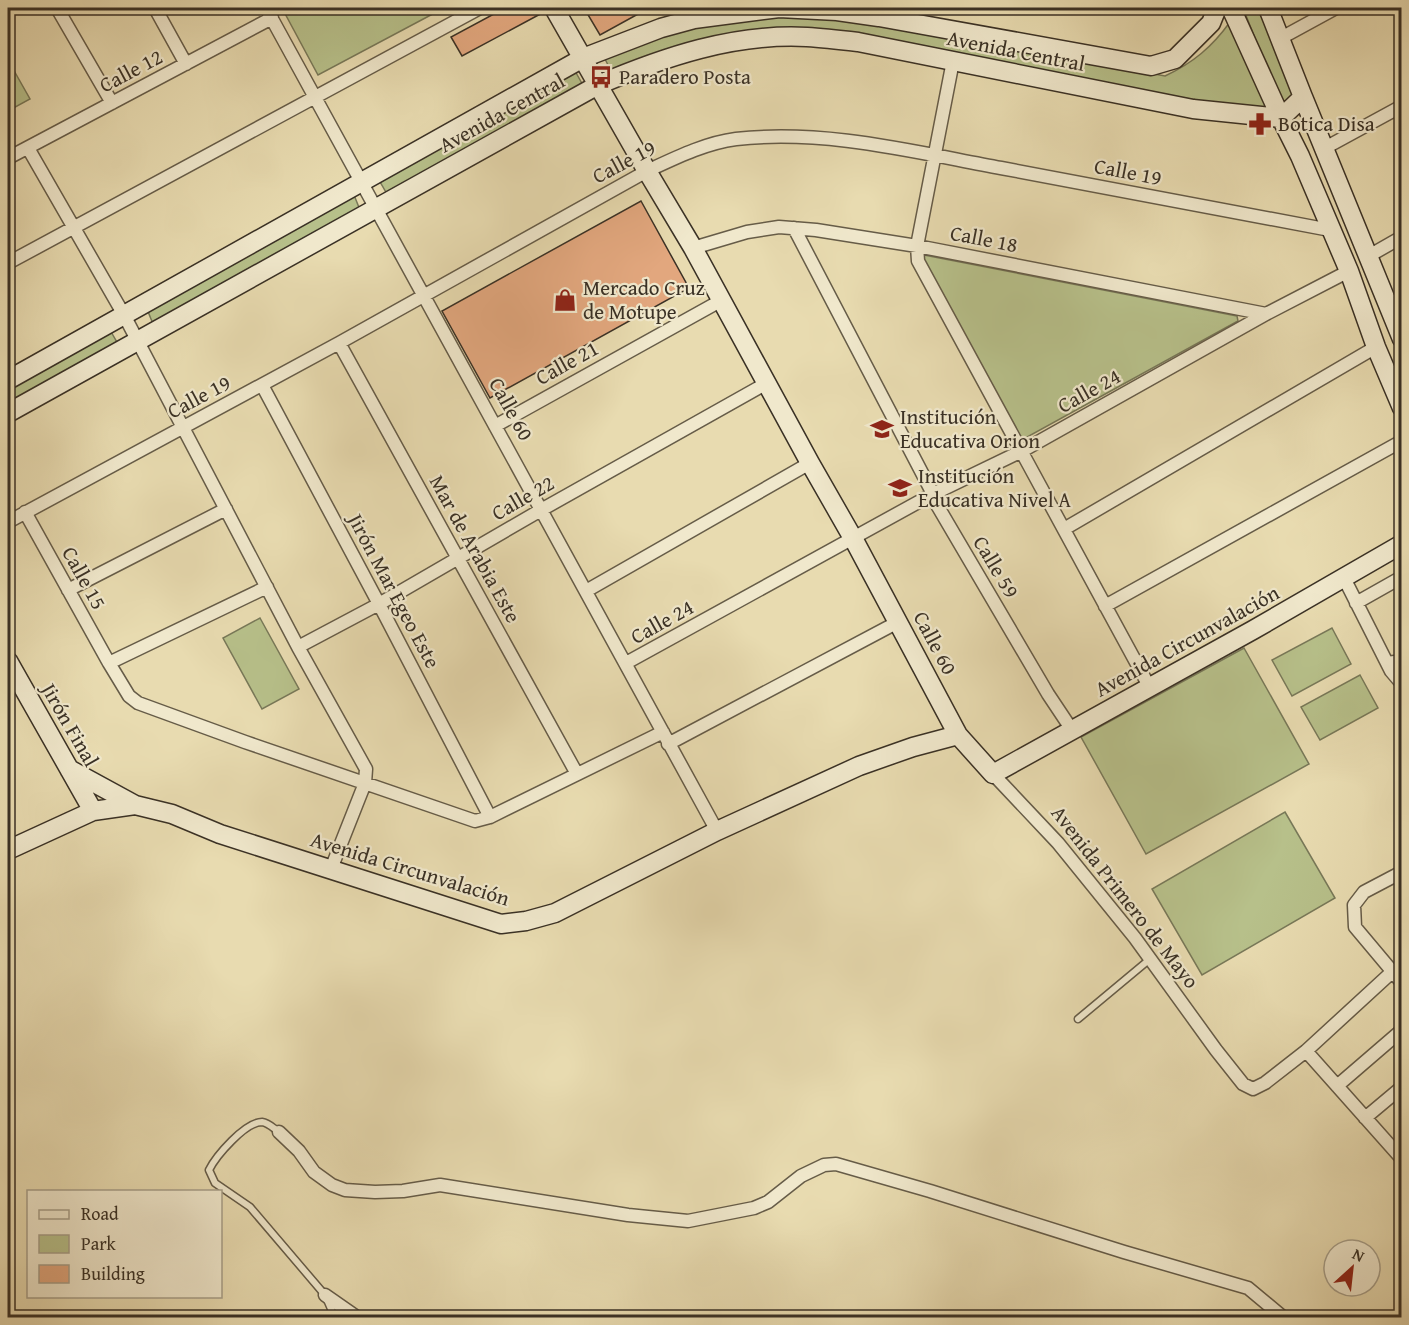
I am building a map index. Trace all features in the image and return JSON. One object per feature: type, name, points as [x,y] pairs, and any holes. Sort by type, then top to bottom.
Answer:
[{"type":"street","points":[[57,8],[112,103]]},
{"type":"street","points":[[155,8],[186,64]]},
{"type":"street","points":[[8,263],[480,8]]},
{"type":"street","name":"Calle 60","points":[[554,8],[722,300],[958,735]]},
{"type":"street","name":"Avenida Central","points":[[8,380],[583,58],[661,28],[694,19],[779,8],[838,9],[1151,66],[1175,59],[1210,23],[1217,8]]},
{"type":"street","points":[[1231,8],[1300,156],[1349,271],[1401,408]]},
{"type":"street","points":[[1268,8],[1323,150],[1401,339]]},
{"type":"street","points":[[1281,38],[1336,8]]},
{"type":"street","name":"Calle 12","points":[[8,158],[186,64],[269,13]]},
{"type":"street","name":"Calle 60","points":[[269,13],[717,831]]},
{"type":"street","name":"Avenida Central","points":[[8,413],[598,85],[650,63],[725,43],[762,38],[806,37],[858,42],[1193,109],[1281,118]]},
{"type":"street","points":[[954,61],[917,246],[918,261],[1150,688]]},
{"type":"street","points":[[1281,118],[1303,97]]},
{"type":"street","points":[[1323,150],[1401,106]]},
{"type":"street","name":"Calle 19","points":[[8,522],[339,343],[647,171],[683,154],[734,139],[788,136],[836,139],[1330,230]]},
{"type":"street","points":[[28,148],[124,315],[136,342],[184,428],[298,647],[366,769],[365,783],[332,869]]},
{"type":"street","name":"Calle 18","points":[[693,248],[747,232],[779,227],[794,228],[917,246],[1266,314]]},
{"type":"street","name":"Calle 59","points":[[794,228],[933,494],[936,505],[1048,694],[1072,730]]},
{"type":"street","points":[[1367,256],[1401,237]]},
{"type":"street","name":"Calle 24","points":[[626,663],[854,540],[933,494],[1022,452],[1266,314],[1349,271]]},
{"type":"street","name":"Calle 21","points":[[495,426],[722,300]]},
{"type":"street","name":"Mar de Arabia Este","points":[[339,343],[577,774]]},
{"type":"street","points":[[1064,529],[1376,347]]},
{"type":"street","name":"Calle 22","points":[[298,647],[379,604],[767,383]]},
{"type":"street","name":"Jirón Mar Egeo Este","points":[[262,385],[490,817]]},
{"type":"street","points":[[1105,606],[1401,441]]},
{"type":"street","points":[[586,591],[810,463]]},
{"type":"street","points":[[68,590],[226,509]]},
{"type":"street","name":"Calle 15","points":[[25,512],[109,663],[129,696],[138,703],[475,821],[490,817]]},
{"type":"street","name":"Avenida Circunvalación","points":[[993,774],[1150,688],[1401,544]]},
{"type":"street","points":[[1356,603],[1401,577]]},
{"type":"street","points":[[1344,578],[1386,663],[1401,684]]},
{"type":"street","points":[[109,663],[267,587]]},
{"type":"street","points":[[490,817],[577,774],[666,738],[898,622]]},
{"type":"street","name":"Jirón Final","points":[[8,661],[93,811]]},
{"type":"street","points":[[1386,663],[1401,661]]},
{"type":"street","name":"Avenida Circunvalación","points":[[8,850],[93,811],[135,805],[172,814],[220,834],[501,924],[526,921],[555,913],[717,831],[859,766],[913,747],[958,735]]},
{"type":"street","name":"Avenida Primero de Mayo","points":[[958,735],[1058,843],[1150,959],[1243,1084],[1253,1089],[1265,1083],[1306,1050]]},
{"type":"street","points":[[69,769],[135,805]]},
{"type":"street","points":[[1401,872],[1364,892],[1354,905],[1355,927],[1401,983]]},
{"type":"street","points":[[1392,972],[1306,1050],[1400,1155]]},
{"type":"street","points":[[1337,1086],[1401,1030]]},
{"type":"street","points":[[1365,1118],[1401,1087]]},
{"type":"street","points":[[279,1132],[299,1151],[314,1172],[332,1185],[345,1190],[404,1191],[440,1185],[628,1215],[688,1221],[754,1208],[768,1202],[801,1176],[824,1165],[836,1164],[1248,1288],[1284,1317]]},
{"type":"street","points":[[325,1295],[358,1317]]},
{"type":"lane","points":[[1078,1019],[1150,959]]},
{"type":"lane","points":[[279,1132],[268,1123],[259,1122],[247,1127],[215,1158],[209,1170],[215,1183],[250,1207],[325,1295],[335,1317]]},
{"type":"green space","points":[[282,8],[444,8],[318,75]]},
{"type":"green space","points":[[1243,8],[1261,8],[1296,93],[1282,106]]},
{"type":"green space","points":[[814,14],[946,35],[1165,76],[1201,54],[1230,22],[1270,107],[1263,111],[790,33],[613,75],[604,57],[699,22]]},
{"type":"green space","points":[[8,60],[30,99],[8,111]]},
{"type":"green space","points":[[575,71],[584,87],[387,194],[379,180]]},
{"type":"green space","points":[[354,195],[360,210],[153,324],[147,309]]},
{"type":"green space","points":[[924,255],[1237,316],[1238,321],[1020,441],[922,259]]},
{"type":"green space","points":[[110,330],[118,344],[8,404],[8,387]]},
{"type":"green space","points":[[260,618],[299,689],[262,709],[223,638]]},
{"type":"green space","points":[[1332,628],[1351,664],[1292,696],[1272,660]]},
{"type":"green space","points":[[1244,648],[1309,764],[1146,854],[1081,737]]},
{"type":"green space","points":[[1360,675],[1378,708],[1320,740],[1301,707]]},
{"type":"green space","points":[[1285,812],[1335,898],[1202,975],[1152,889]]},
{"type":"building","points":[[505,8],[543,8],[544,12],[462,56],[451,37]]},
{"type":"building","points":[[584,8],[649,8],[600,35]]},
{"type":"building","name":"Mercado Cruz de Motupe","points":[[641,201],[689,288],[490,398],[442,311]]},
{"type":"place","name":"Paradero Posta","points":[[601,77]]},
{"type":"place","name":"Botica Disa","points":[[1260,124]]},
{"type":"place","name":"Mercado Cruz de Motupe","points":[[565,300]]},
{"type":"place","name":"Institución Educativa Orion","points":[[882,429]]},
{"type":"place","name":"Institución Educativa Nivel A","points":[[900,488]]}]
